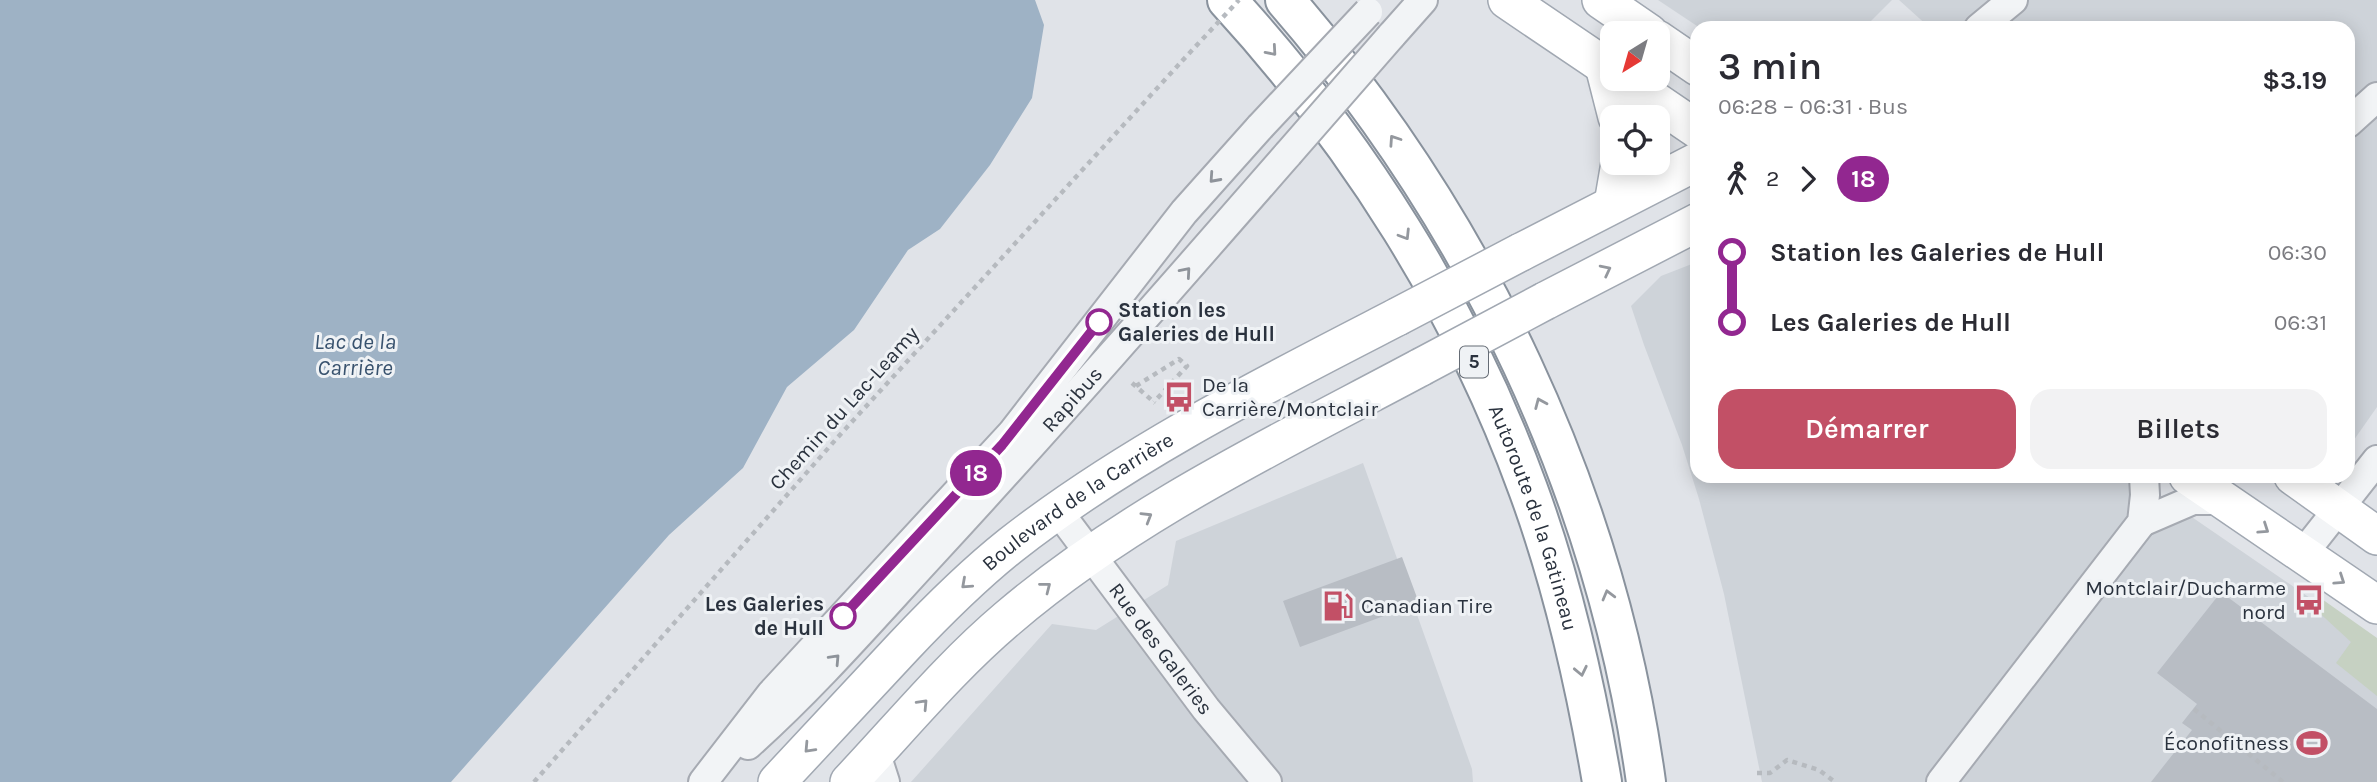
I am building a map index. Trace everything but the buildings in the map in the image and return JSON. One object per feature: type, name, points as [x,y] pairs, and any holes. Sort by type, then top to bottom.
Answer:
[{"type":"highway","name":"Autoroute de la Gatineau","points":[[1227,0],[1295,78],[1363,169],[1425,268],[1485,385],[1529,491],[1563,596],[1580,664],[1602,782]]},
{"type":"highway","name":"5","points":[[1285,0],[1350,79],[1412,167],[1468,259],[1530,381],[1573,487],[1599,565],[1624,665],[1646,782]]},
{"type":"main road","points":[[1507,0],[1600,63]]},
{"type":"main road","points":[[1601,0],[1632,21]]},
{"type":"main road","points":[[1670,48],[1690,62]]},
{"type":"main road","points":[[1641,91],[1690,125]]},
{"type":"main road","name":"Boulevard de la Carrière","points":[[777,782],[955,594],[1011,545],[1058,511],[1197,425],[1690,165]]},
{"type":"main road","points":[[1613,205],[1618,175]]},
{"type":"main road","points":[[849,782],[881,768],[997,627],[1090,554],[1187,494],[1421,367],[1690,226]]},
{"type":"main road","points":[[2198,483],[2377,606]]},
{"type":"main road","points":[[2303,483],[2377,536]]},
{"type":"street","name":"Rapibus","points":[[705,782],[797,699],[1121,347],[1423,0]]},
{"type":"street","points":[[1988,21],[2013,0]]},
{"type":"street","name":"Rapibus","points":[[705,782],[771,694],[1002,445],[1184,212],[1374,6]]},
{"type":"street","points":[[2355,117],[2377,97]]},
{"type":"street","points":[[2302,555],[2377,460]]},
{"type":"street","points":[[2142,522],[2144,483]]},
{"type":"street","points":[[1941,782],[2142,522],[2193,500],[2221,500]]},
{"type":"street","name":"Rue des Galeries","points":[[1058,511],[1206,709],[1267,782]]},
{"type":"path","name":"Chemin du Lac-Leamy","points":[[534,782],[838,437],[1239,0]]},
{"type":"path","points":[[1154,402],[1187,366],[1179,359],[1134,385],[1163,411]]},
{"type":"path","points":[[2194,709],[2283,782]]},
{"type":"path","points":[[1757,774],[1770,773],[1787,760],[1819,770],[1835,782]]},
{"type":"shaded area","points":[[1658,0],[1892,0],[1871,21],[1690,21]]},
{"type":"shaded area","points":[[1899,0],[2377,0],[2377,407],[2355,438],[2355,21],[1922,21]]},
{"type":"shaded area","points":[[1690,265],[1690,470],[1631,306],[1661,276]]},
{"type":"shaded area","points":[[1363,463],[1472,769],[1473,782],[911,782],[1052,624],[1096,630],[1168,585],[1176,541]]},
{"type":"shaded area","points":[[1694,483],[2142,483],[2377,644],[2377,782],[1762,782],[1724,594]]},
{"type":"green space","points":[[2319,597],[2377,638],[2377,696],[2336,663],[2351,642],[2313,607]]},
{"type":"water","name":"Lac de la Carrière","points":[[0,0],[1035,0],[1044,25],[1032,98],[990,165],[940,229],[908,250],[854,330],[787,387],[743,468],[669,535],[451,782],[0,782]]},
{"type":"bus line","name":"18","points":[[843,616],[1002,445],[1099,322]]},
{"type":"place","name":"Station les Galeries de Hull","points":[[1099,322]]},
{"type":"place","name":"De la Carrière/Montclair","points":[[1179,397]]},
{"type":"place","name":"Montclair/Ducharme nord","points":[[2309,600]]},
{"type":"place","name":"Canadian Tire","points":[[1338,606]]},
{"type":"place","name":"Les Galeries de Hull","points":[[843,616]]},
{"type":"place","name":"Éconofitness","points":[[2312,743]]}]
